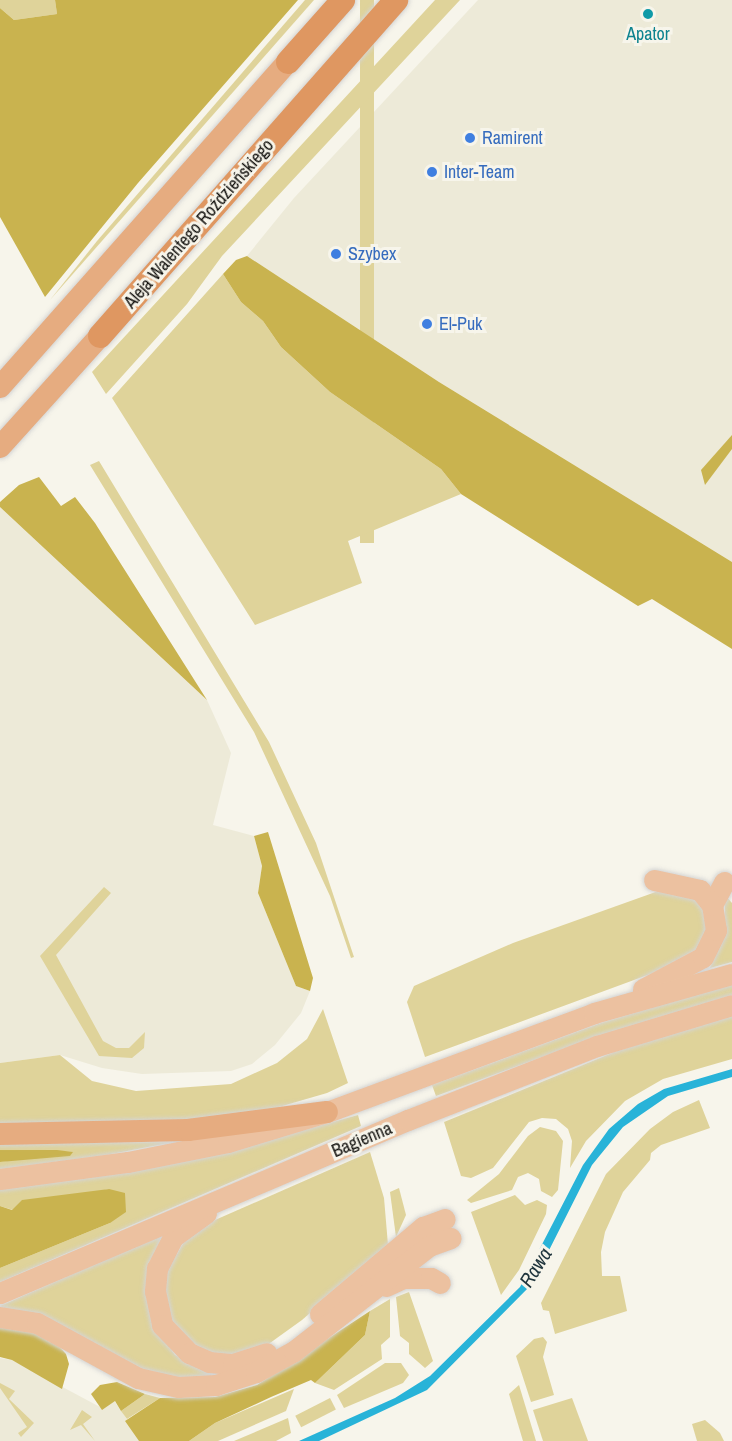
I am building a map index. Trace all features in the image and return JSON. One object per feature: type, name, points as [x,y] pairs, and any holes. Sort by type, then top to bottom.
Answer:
[{"type":"highway","name":"Aleja Walentego Roździeńskiego","points":[[0,447],[396,0]]},
{"type":"highway","points":[[362,41],[412,0]]},
{"type":"highway","points":[[0,387],[341,1]]},
{"type":"highway","points":[[0,1134],[188,1130],[327,1112]]},
{"type":"main road","points":[[594,1013],[703,957],[716,930],[712,904],[700,890],[654,880]]},
{"type":"main road","points":[[712,904],[724,882]]},
{"type":"main road","points":[[0,1179],[160,1157],[228,1142],[327,1112],[594,1013],[732,974]]},
{"type":"main road","name":"Bagienna","points":[[0,1293],[408,1120],[597,1046],[732,1005]]},
{"type":"main road","points":[[0,1317],[38,1323],[138,1378],[166,1386],[195,1387],[234,1381],[294,1351],[372,1293],[448,1228],[423,1227],[282,1344],[253,1359],[225,1364],[189,1353],[166,1332],[157,1311],[154,1283],[173,1237],[224,1199]]},
{"type":"main road","points":[[372,1293],[403,1278],[431,1278],[440,1283]]},
{"type":"shaded area","points":[[0,0],[55,0],[57,14],[14,20],[0,8]]},
{"type":"shaded area","points":[[55,0],[298,0],[138,183],[45,297],[0,217],[0,8],[14,20],[57,14]]},
{"type":"shaded area","points":[[305,0],[314,0],[50,300],[97,241]]},
{"type":"shaded area","points":[[360,0],[374,0],[374,543],[360,543]]},
{"type":"shaded area","points":[[435,0],[460,0],[222,256],[187,304],[106,394],[92,372]]},
{"type":"shaded area","points":[[478,0],[732,0],[732,562],[439,382],[247,256],[294,198]]},
{"type":"shaded area","points":[[247,256],[439,382],[732,562],[732,649],[652,599],[638,606],[461,494],[441,469],[330,392],[281,347],[263,321],[241,302],[223,274],[236,260]]},
{"type":"shaded area","points":[[223,274],[241,302],[263,321],[281,347],[330,392],[441,469],[461,494],[348,541],[362,583],[255,625],[112,398]]},
{"type":"shaded area","points":[[732,435],[732,449],[705,485],[701,470]]},
{"type":"shaded area","points":[[99,461],[269,742],[316,843],[354,957],[351,958],[330,896],[254,732],[90,465]]},
{"type":"shaded area","points":[[39,477],[61,506],[75,497],[95,523],[207,700],[0,507],[0,502],[19,485]]},
{"type":"shaded area","points":[[0,507],[207,700],[231,753],[213,825],[254,836],[262,866],[258,893],[296,986],[310,991],[301,1013],[275,1045],[252,1064],[231,1071],[142,1074],[102,1068],[60,1055],[0,1063]]},
{"type":"shaded area","points":[[268,832],[313,978],[310,991],[296,986],[258,893],[262,866],[254,836]]},
{"type":"shaded area","points":[[104,887],[111,893],[56,955],[103,1041],[116,1048],[129,1048],[145,1032],[144,1048],[132,1058],[99,1056],[40,956]]},
{"type":"shaded area","points":[[664,889],[689,893],[702,906],[707,931],[699,948],[653,973],[425,1057],[407,1002],[414,986],[513,943]]},
{"type":"shaded area","points":[[725,895],[732,903],[732,962],[710,968],[725,933]]},
{"type":"shaded area","points":[[732,984],[732,995],[591,1039],[436,1096],[432,1085],[601,1023]]},
{"type":"shaded area","points":[[323,1009],[348,1083],[327,1093],[238,1119],[0,1126],[0,1063],[60,1055],[92,1081],[136,1091],[231,1084],[277,1063],[307,1039]]},
{"type":"shaded area","points":[[732,1014],[732,1059],[663,1079],[625,1101],[586,1141],[570,1168],[572,1141],[568,1129],[556,1119],[542,1118],[529,1122],[493,1168],[471,1178],[461,1176],[444,1122],[617,1051]]},
{"type":"shaded area","points":[[699,1100],[710,1128],[661,1145],[651,1153],[650,1160],[623,1192],[605,1232],[601,1252],[602,1276],[620,1276],[627,1311],[555,1334],[549,1311],[543,1310],[541,1303],[606,1174],[650,1129],[673,1112]]},
{"type":"shaded area","points":[[358,1115],[361,1126],[0,1282],[0,1268],[110,1223],[109,1189],[13,1210],[0,1206],[0,1188],[240,1148]]},
{"type":"shaded area","points":[[540,1127],[556,1131],[563,1141],[558,1190],[552,1197],[541,1191],[539,1179],[528,1173],[518,1177],[512,1190],[471,1203],[467,1200],[499,1174],[528,1136]]},
{"type":"shaded area","points":[[174,1142],[101,1156],[0,1169],[0,1162],[73,1152],[0,1150],[0,1143]]},
{"type":"shaded area","points":[[0,1150],[73,1152],[70,1156],[0,1162]]},
{"type":"shaded area","points":[[370,1152],[384,1198],[388,1245],[302,1320],[263,1348],[230,1357],[200,1349],[173,1324],[164,1299],[165,1275],[185,1240],[215,1220]]},
{"type":"shaded area","points":[[399,1188],[406,1215],[396,1237],[390,1192]]},
{"type":"shaded area","points":[[109,1189],[125,1193],[126,1212],[110,1223],[0,1268],[0,1206],[12,1210],[22,1200]]},
{"type":"shaded area","points":[[515,1195],[525,1205],[537,1200],[547,1205],[546,1214],[519,1270],[501,1295],[471,1212]]},
{"type":"shaded area","points":[[162,1235],[146,1279],[151,1320],[175,1355],[214,1375],[190,1379],[152,1374],[0,1306]]},
{"type":"shaded area","points":[[409,1292],[433,1361],[425,1368],[409,1354],[409,1343],[400,1336],[396,1297]]},
{"type":"shaded area","points":[[390,1299],[390,1337],[381,1345],[382,1359],[334,1390],[315,1383],[365,1335],[370,1311]]},
{"type":"shaded area","points":[[370,1311],[365,1335],[315,1383],[311,1380],[271,1397],[215,1423],[189,1441],[139,1441],[125,1421],[160,1398],[215,1397],[257,1385]]},
{"type":"shaded area","points":[[0,1327],[22,1328],[56,1343],[66,1354],[69,1364],[62,1389],[12,1360],[0,1357]]},
{"type":"shaded area","points":[[543,1337],[547,1342],[543,1357],[554,1395],[531,1402],[516,1356],[534,1339]]},
{"type":"shaded area","points":[[0,1358],[12,1360],[100,1407],[113,1399],[142,1441],[0,1441]]},
{"type":"shaded area","points":[[385,1363],[401,1363],[409,1375],[403,1383],[344,1408],[337,1395]]},
{"type":"shaded area","points":[[117,1382],[145,1394],[121,1411],[115,1401],[102,1410],[91,1394],[100,1385]]},
{"type":"shaded area","points":[[0,1383],[15,1391],[9,1399],[34,1423],[21,1437],[18,1433],[27,1427],[0,1388]]},
{"type":"shaded area","points":[[519,1385],[536,1441],[523,1441],[509,1394]]},
{"type":"shaded area","points":[[294,1389],[286,1411],[218,1441],[189,1441],[215,1423]]},
{"type":"shaded area","points":[[145,1394],[160,1398],[127,1419],[121,1411]]},
{"type":"shaded area","points":[[330,1398],[336,1410],[301,1427],[295,1416]]},
{"type":"shaded area","points":[[572,1398],[588,1441],[543,1441],[533,1410]]},
{"type":"shaded area","points":[[82,1410],[92,1417],[83,1424],[95,1441],[81,1425],[70,1430]]},
{"type":"shaded area","points":[[288,1418],[291,1433],[276,1441],[234,1441]]},
{"type":"shaded area","points":[[705,1420],[720,1433],[724,1441],[697,1441],[692,1424]]},
{"type":"water","name":"Rawa","points":[[732,1069],[732,1077],[668,1096],[623,1127],[592,1165],[532,1284],[427,1390],[319,1441],[299,1441],[395,1398],[430,1376],[520,1287],[583,1165],[609,1129],[638,1104],[664,1089]]},
{"type":"place","name":"Apator","points":[[648,14]]},
{"type":"place","name":"Ramirent","points":[[470,138]]},
{"type":"place","name":"Inter-Team","points":[[432,172]]},
{"type":"place","name":"Szybex","points":[[336,254]]},
{"type":"place","name":"El-Puk","points":[[427,324]]}]
